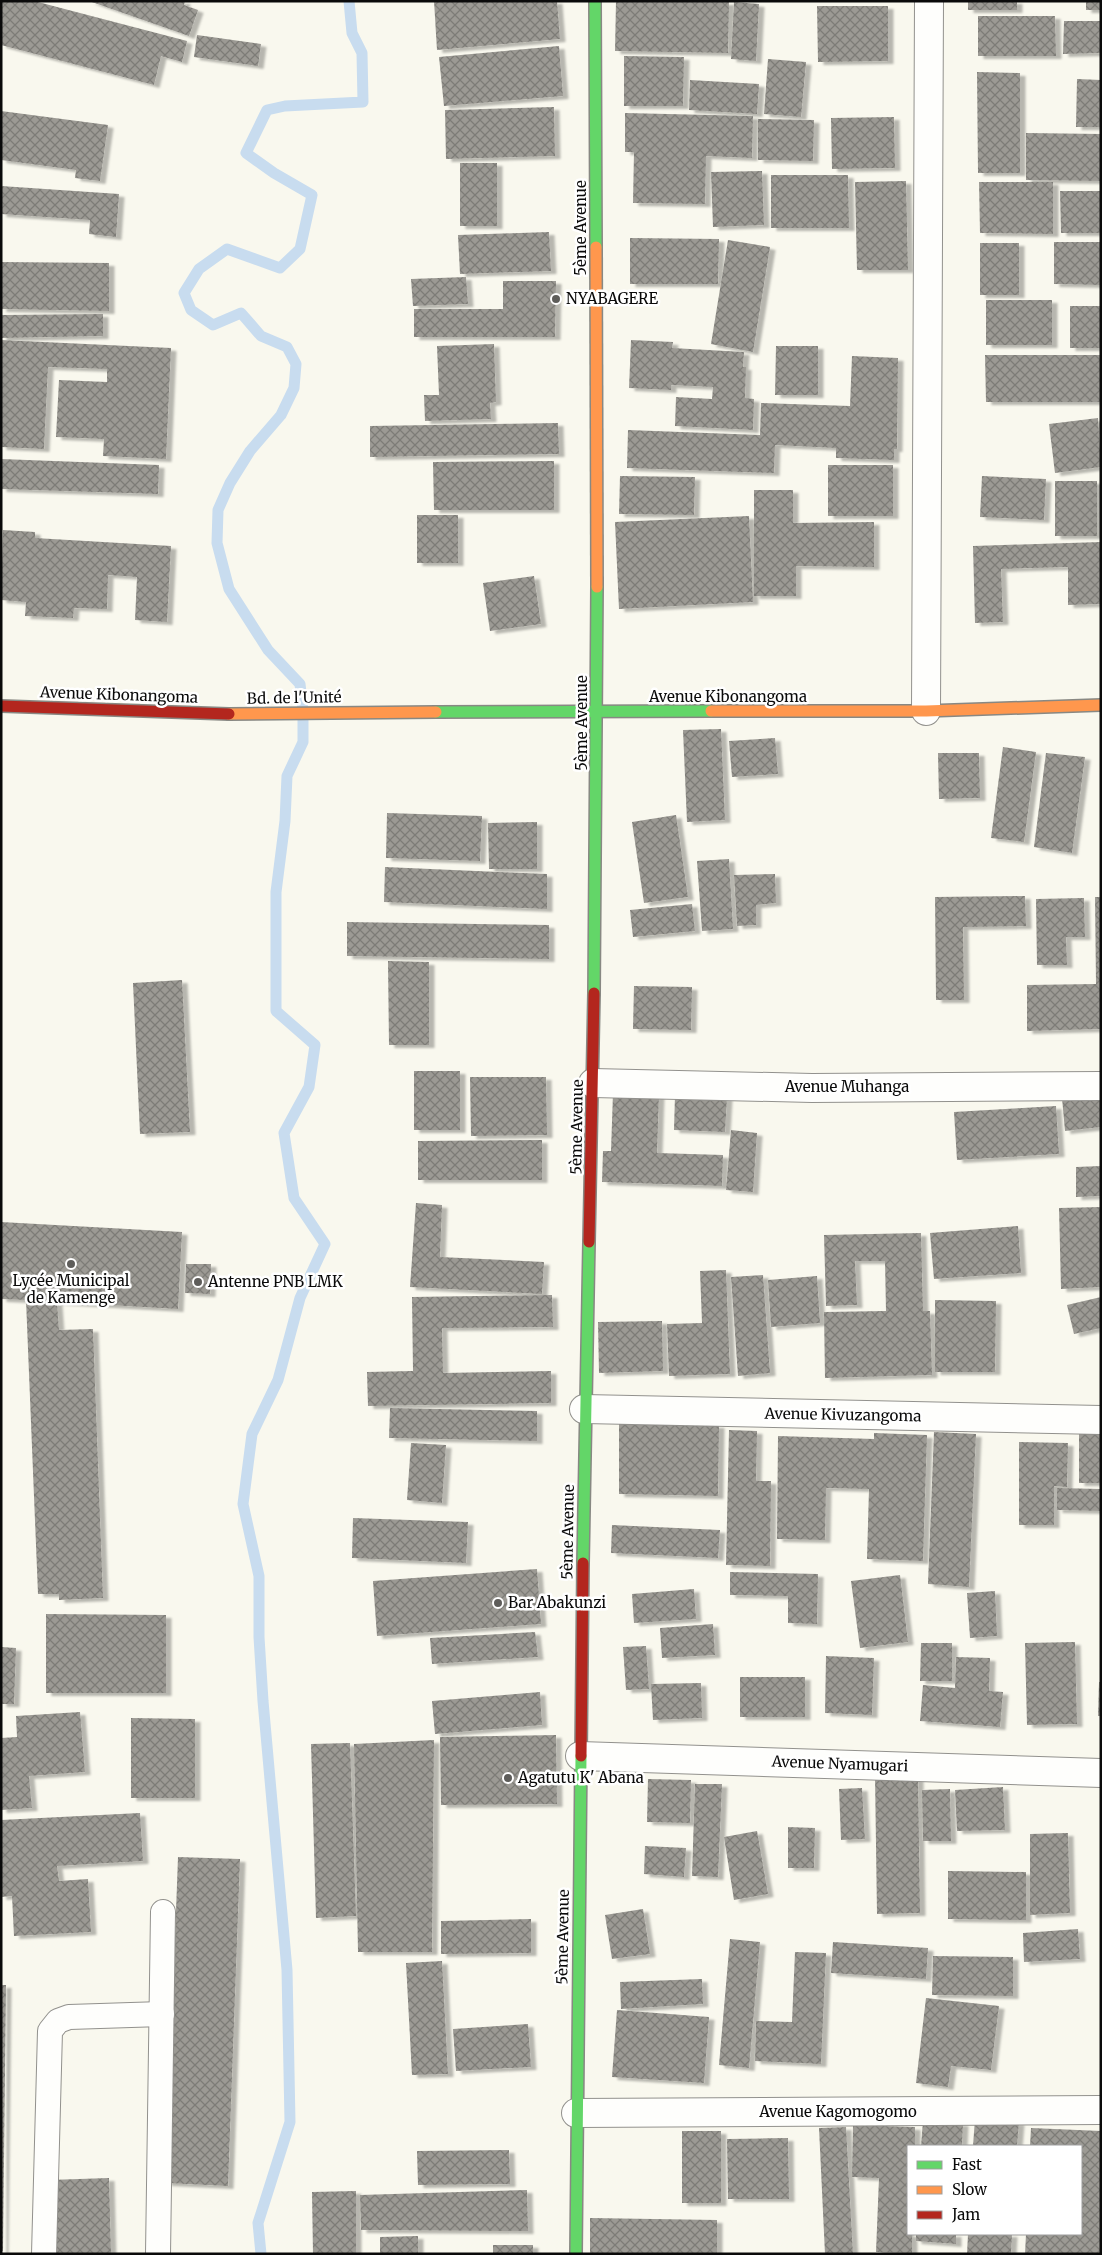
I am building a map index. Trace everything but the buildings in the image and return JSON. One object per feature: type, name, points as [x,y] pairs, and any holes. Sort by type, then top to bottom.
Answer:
[{"type":"street","name":"5ème Avenue","points":[[576,2254],[584,1409],[593,1083],[597,713],[595,1]]},
{"type":"street","points":[[926,711],[929,1]]},
{"type":"street","name":"Avenue Kibonangoma","points":[[354,712],[926,711],[1101,705]]},
{"type":"street","name":"Avenue Kibonangoma","points":[[1,706],[235,714]]},
{"type":"street","name":"Bd. de l'Unité","points":[[235,714],[354,712]]},
{"type":"street","name":"Avenue Muhanga","points":[[593,1083],[812,1088],[1101,1086]]},
{"type":"street","name":"Avenue Kivuzangoma","points":[[584,1409],[1101,1420]]},
{"type":"street","name":"Avenue Nyamugari","points":[[580,1756],[1101,1773]]},
{"type":"street","name":"Avenue Kagomogomo","points":[[576,2113],[1101,2110]]},
{"type":"lane","points":[[158,2254],[163,1912]]},
{"type":"lane","points":[[44,2254],[50,2031],[58,2021],[69,2017],[162,2014]]},
{"type":"waterway","points":[[261,2254],[258,2223],[290,2122],[287,1970],[263,1701],[259,1637],[259,1576],[243,1504],[252,1434],[278,1380],[300,1298],[325,1244],[294,1198],[284,1133],[309,1087],[315,1045],[276,1011],[276,892],[285,821],[287,776],[303,742],[303,710],[300,684],[268,650],[229,589],[217,543],[218,510],[230,483],[250,451],[281,415],[294,388],[296,364],[287,347],[261,336],[241,313],[213,325],[191,310],[184,293],[199,269],[227,249],[280,268],[300,249],[312,195],[274,173],[246,153],[267,110],[285,106],[363,102],[362,53],[352,33],[349,1]]},
{"type":"traffic: fast","points":[[595,1],[596,247]]},
{"type":"traffic: fast","points":[[594,993],[597,587]]},
{"type":"traffic: fast","points":[[436,712],[711,711]]},
{"type":"traffic: fast","points":[[583,1563],[589,1242]]},
{"type":"traffic: fast","points":[[576,2254],[581,1756]]},
{"type":"traffic: slow","points":[[596,247],[597,587]]},
{"type":"traffic: slow","points":[[711,711],[926,711],[1101,705]]},
{"type":"traffic: slow","points":[[229,714],[436,712]]},
{"type":"traffic: jam","points":[[1,706],[229,714]]},
{"type":"traffic: jam","points":[[589,1242],[594,993]]},
{"type":"traffic: jam","points":[[581,1756],[583,1563]]},
{"type":"place","name":"NYABAGERE","points":[[556,299]]},
{"type":"place","name":"Lycée Municipal de Kamenge","points":[[71,1264]]},
{"type":"place","name":"Antenne PNB LMK","points":[[198,1282]]},
{"type":"place","name":"Bar Abakunzi","points":[[498,1603]]},
{"type":"place","name":"Agatutu K' Abana","points":[[508,1778]]}]
